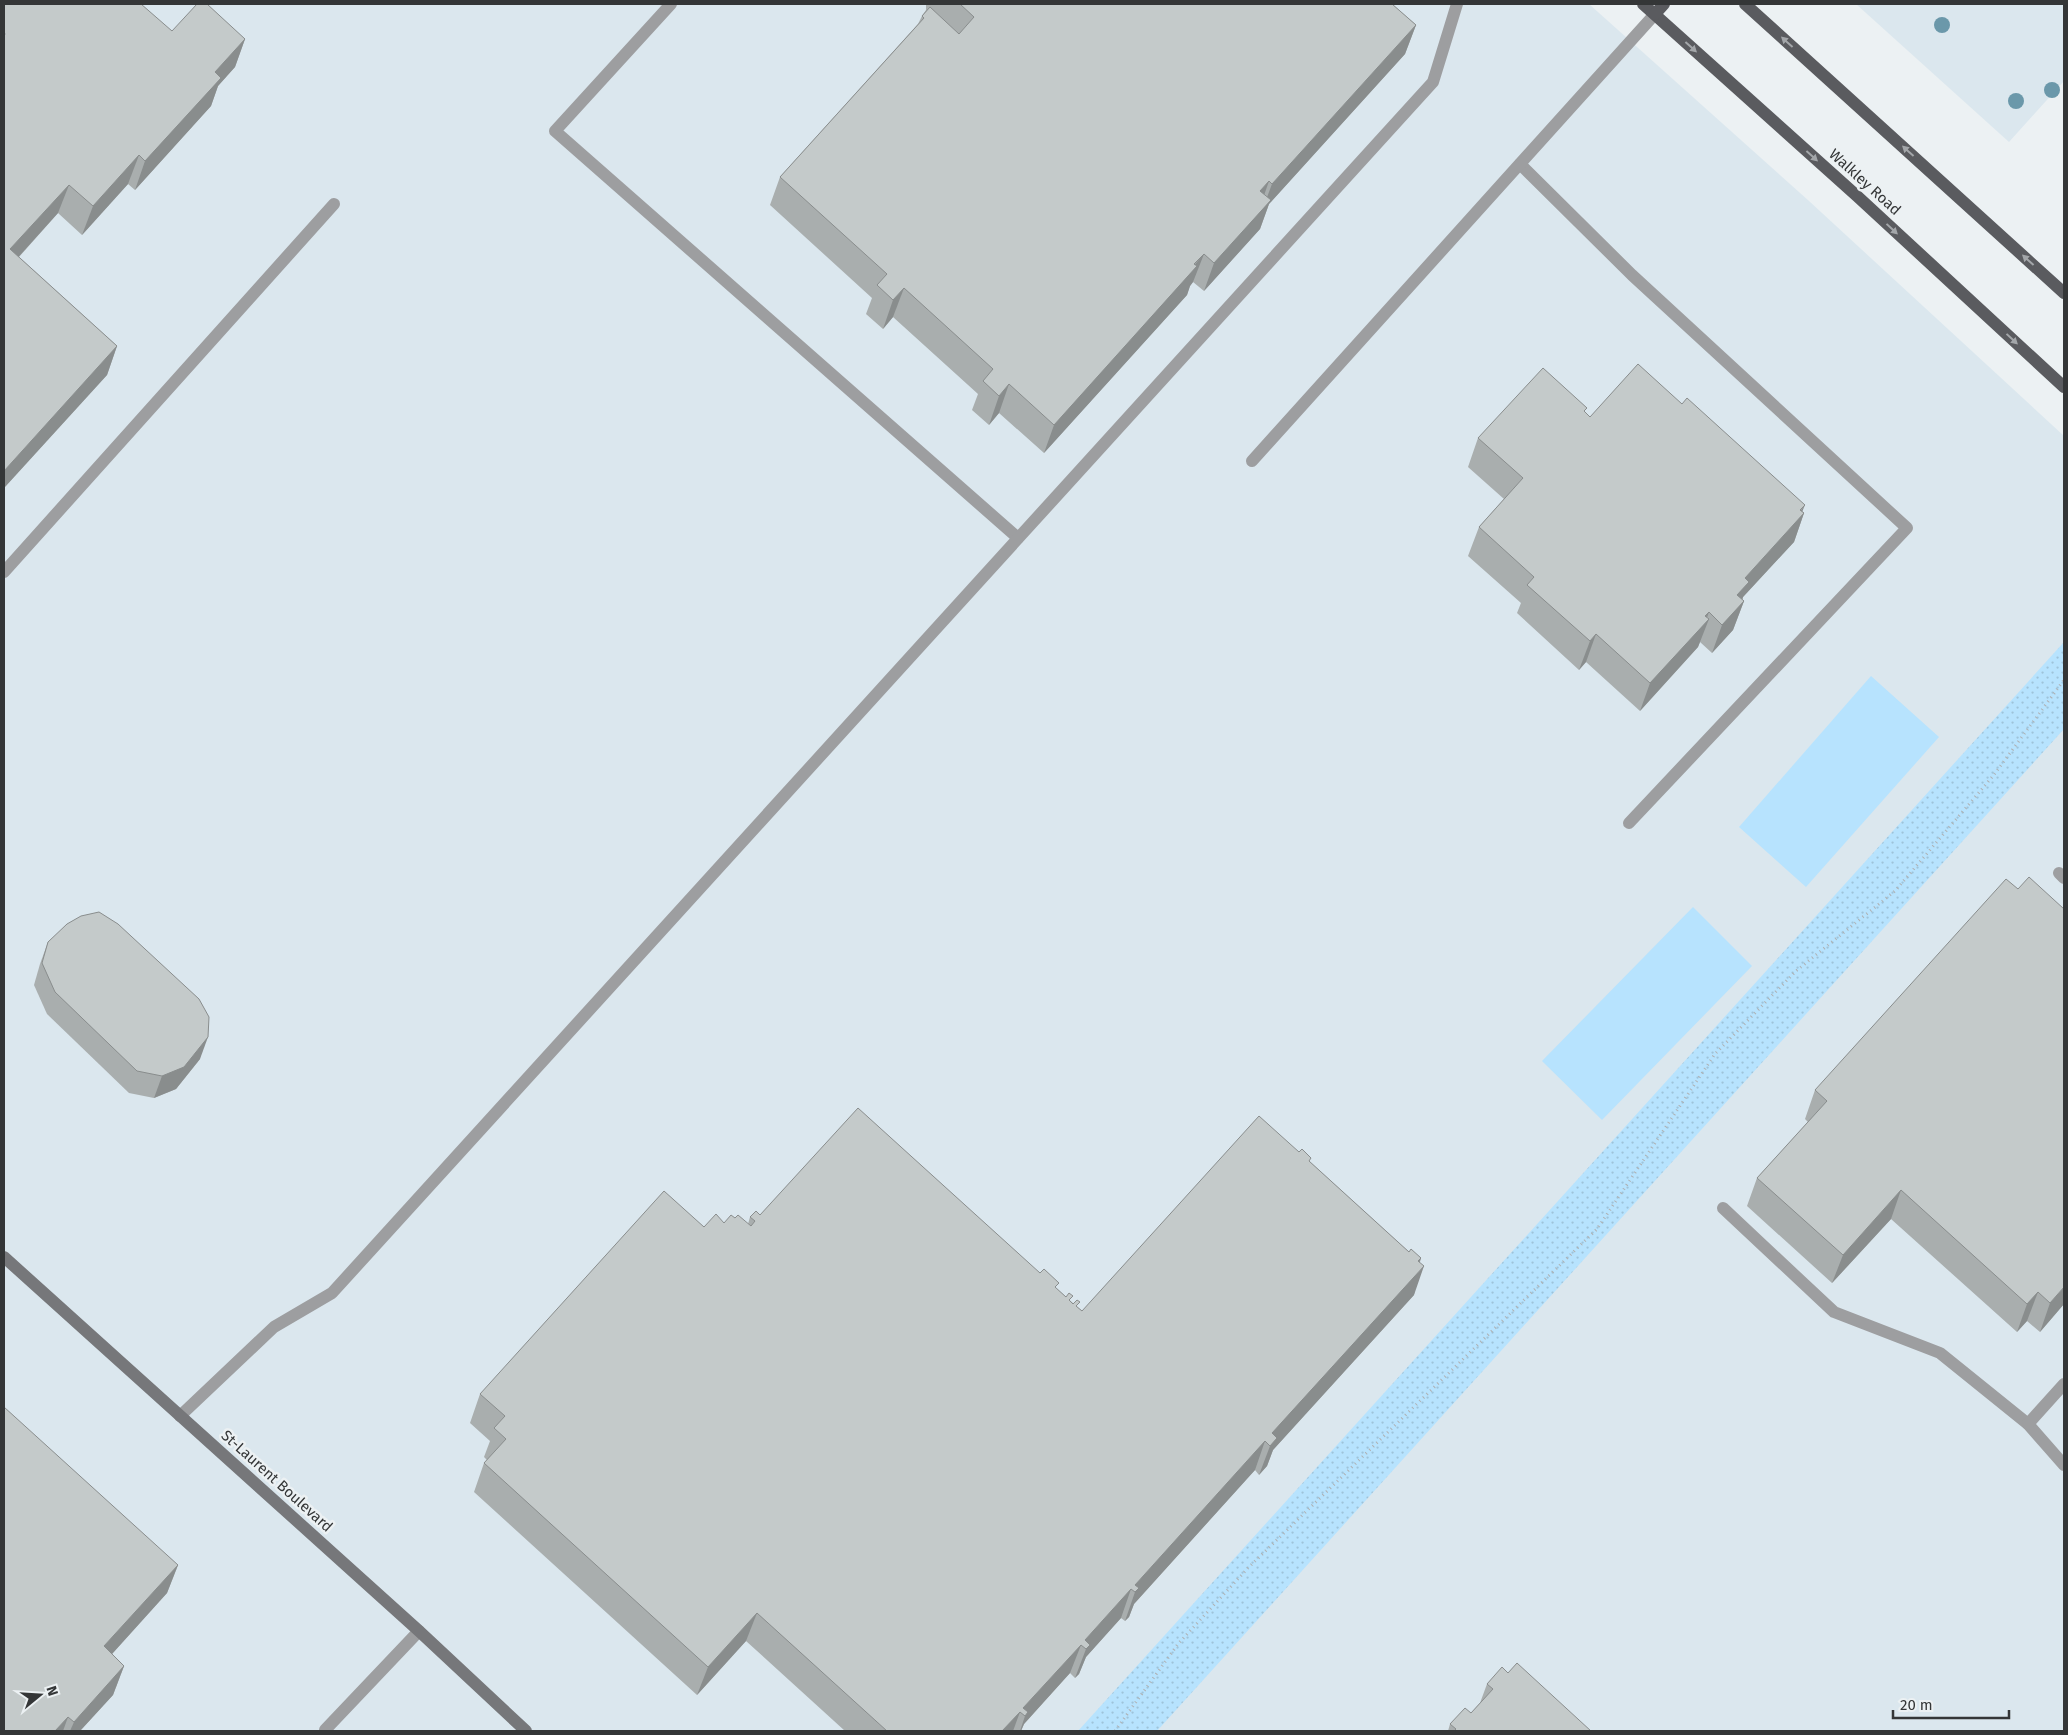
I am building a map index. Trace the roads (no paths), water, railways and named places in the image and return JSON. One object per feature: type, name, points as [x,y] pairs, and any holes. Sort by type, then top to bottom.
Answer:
[{"type":"main road","name":"Walkley Road","points":[[1643,4],[1857,196],[2064,387]]},
{"type":"main road","points":[[1655,14],[1664,4]]},
{"type":"main road","points":[[1745,4],[2064,293]]},
{"type":"street","name":"St-Laurent Boulevard","points":[[4,1257],[419,1631],[526,1731]]},
{"type":"lane","points":[[671,4],[555,131],[1018,538]]},
{"type":"lane","points":[[180,1416],[274,1327],[332,1293],[1433,82],[1457,4]]},
{"type":"lane","points":[[1252,461],[1655,14]]},
{"type":"lane","points":[[1520,164],[1632,275],[1907,528],[1629,823]]},
{"type":"lane","points":[[4,572],[334,204]]},
{"type":"lane","points":[[1722,1208],[1834,1312],[1940,1353],[2028,1424],[2064,1465]]},
{"type":"lane","points":[[2028,1424],[2064,1384]]},
{"type":"lane","points":[[325,1730],[419,1631]]}]
